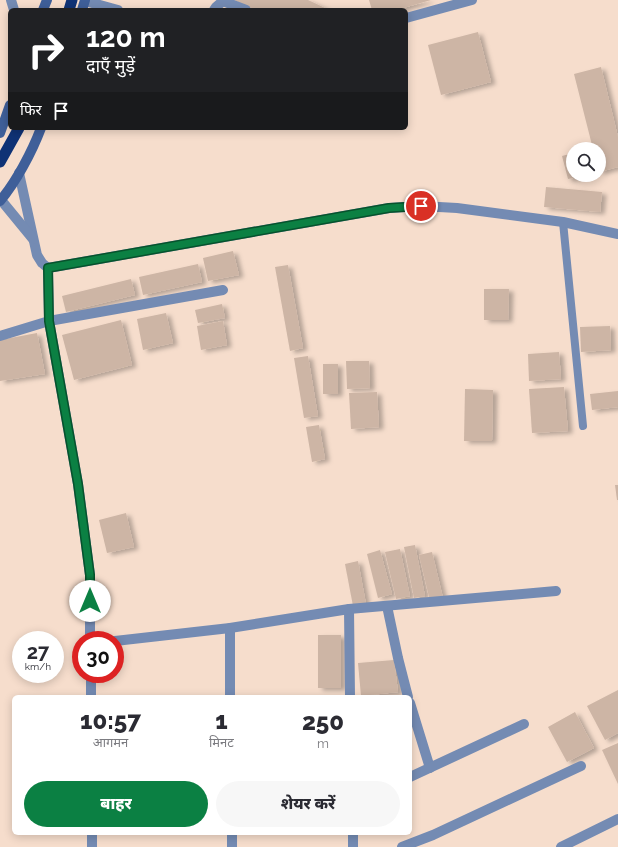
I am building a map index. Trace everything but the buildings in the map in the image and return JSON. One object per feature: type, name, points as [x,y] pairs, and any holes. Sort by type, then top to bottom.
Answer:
[{"type":"highway","points":[[0,162],[19,130]]},
{"type":"main road","points":[[0,133],[8,111]]},
{"type":"main road","points":[[1,201],[19,173],[40,130]]},
{"type":"street","points":[[408,17],[472,0]]},
{"type":"street","points":[[216,6],[223,1],[241,8]]},
{"type":"street","points":[[84,4],[107,8]]},
{"type":"street","points":[[19,173],[37,255],[42,263],[48,268],[49,321],[78,484],[90,575],[90,631]]},
{"type":"street","points":[[1,201],[35,241]]},
{"type":"street","points":[[48,268],[389,208],[421,206],[457,208],[563,222],[618,234]]},
{"type":"street","points":[[0,336],[49,321],[223,290]]},
{"type":"street","points":[[124,640],[230,628],[349,609],[556,591]]},
{"type":"street","points":[[387,606],[407,695]]},
{"type":"street","points":[[349,609],[350,695]]},
{"type":"street","points":[[230,628],[230,695]]},
{"type":"street","points":[[91,683],[91,695]]},
{"type":"street","points":[[412,710],[430,768]]},
{"type":"street","points":[[412,776],[524,724]]},
{"type":"street","points":[[402,847],[433,835],[581,766]]},
{"type":"street","points":[[561,847],[618,819]]},
{"type":"street","points":[[92,835],[92,847]]},
{"type":"street","points":[[232,835],[232,847]]},
{"type":"street","points":[[353,835],[353,847]]},
{"type":"lane","points":[[563,222],[583,426]]},
{"type":"route","points":[[90,601],[90,575],[78,484],[49,321],[48,268],[389,208],[421,206]]}]
